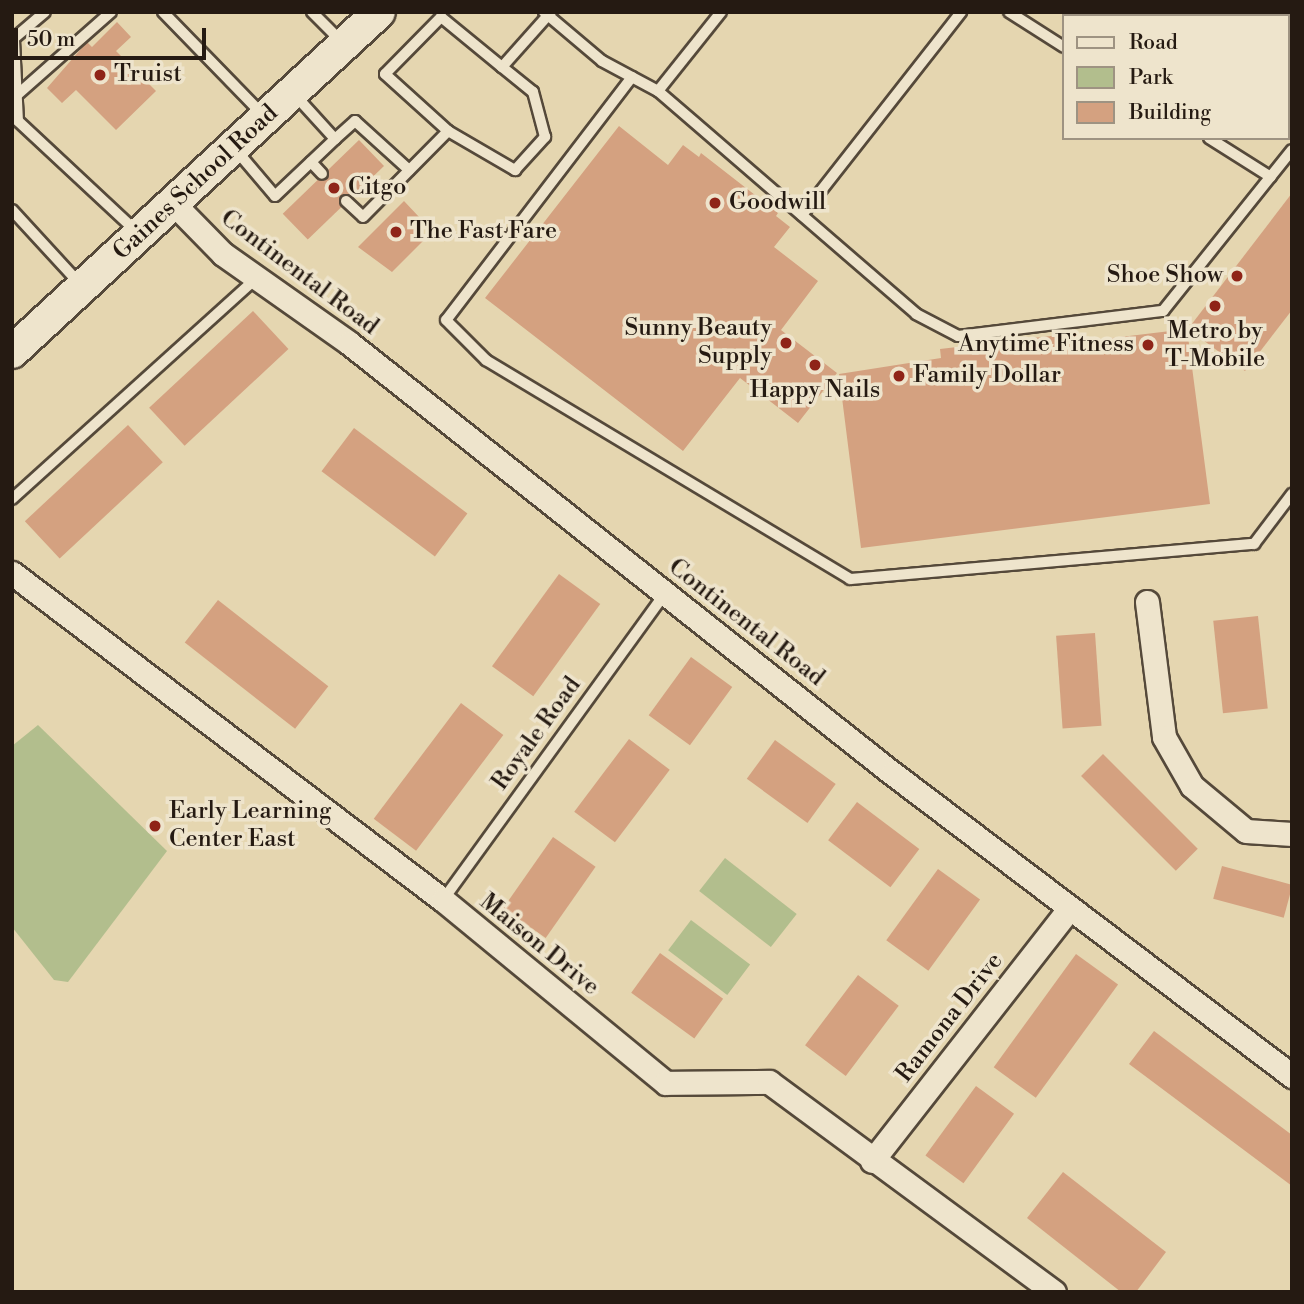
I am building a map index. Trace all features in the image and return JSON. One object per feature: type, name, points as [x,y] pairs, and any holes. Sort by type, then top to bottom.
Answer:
[{"type":"main road","name":"Gaines School Road","points":[[12,352],[379,12]]},
{"type":"street","name":"Continental Road","points":[[174,204],[223,254],[259,276],[1070,908],[1292,1076]]},
{"type":"street","name":"Maison Drive","points":[[12,573],[443,900],[666,1083],[769,1082],[872,1161],[1054,1292]]},
{"type":"street","points":[[1147,602],[1164,737],[1192,786],[1246,831],[1292,834]]},
{"type":"street","name":"Ramona Drive","points":[[872,1161],[1070,908]]},
{"type":"lane","points":[[45,12],[13,40],[17,95],[15,119],[140,235]]},
{"type":"lane","points":[[17,95],[111,12]]},
{"type":"lane","points":[[163,12],[266,118]]},
{"type":"lane","points":[[312,12],[344,44]]},
{"type":"lane","points":[[658,91],[721,12]]},
{"type":"lane","points":[[802,215],[961,12]]},
{"type":"lane","points":[[1009,12],[1062,46]]},
{"type":"lane","points":[[502,67],[547,14],[602,61],[658,91],[916,314],[958,336],[1163,311],[1292,150]]},
{"type":"lane","points":[[441,17],[502,67],[533,92],[545,137],[515,170],[448,131],[385,74],[441,17]]},
{"type":"lane","points":[[632,77],[446,320],[486,360],[850,579],[1254,544],[1292,494]]},
{"type":"lane","points":[[293,93],[335,139]]},
{"type":"lane","points":[[234,147],[275,196],[355,121],[409,170]]},
{"type":"lane","points":[[346,201],[363,217],[448,131]]},
{"type":"lane","points":[[1212,140],[1271,177]]},
{"type":"lane","points":[[311,162],[322,174]]},
{"type":"lane","points":[[12,211],[83,287]]},
{"type":"lane","points":[[12,499],[259,276]]},
{"type":"lane","name":"Royale Road","points":[[443,900],[665,593]]},
{"type":"green space","points":[[38,725],[167,851],[68,982],[54,980],[12,927],[12,746]]},
{"type":"green space","points":[[725,858],[797,914],[771,947],[699,891]]},
{"type":"green space","points":[[691,920],[750,965],[727,995],[668,950]]},
{"type":"building","name":"Truist","points":[[117,22],[131,37],[116,51],[156,91],[116,130],[76,90],[62,103],[47,88],[87,42],[92,47]]},
{"type":"building","points":[[619,126],[668,165],[683,145],[699,157],[701,153],[778,213],[776,216],[790,227],[774,247],[818,281],[781,330],[837,373],[798,423],[740,378],[683,451],[485,298]]},
{"type":"building","name":"Citgo","points":[[359,140],[384,166],[308,240],[283,214]]},
{"type":"building","points":[[1292,193],[1292,310],[1245,371],[1188,329]]},
{"type":"building","name":"The Fast Fare","points":[[404,201],[420,218],[412,225],[425,239],[392,272],[358,247]]},
{"type":"building","points":[[253,311],[288,349],[185,446],[149,408]]},
{"type":"building","points":[[1187,329],[1210,504],[861,548],[839,374],[941,358],[940,349],[1077,333],[1079,342]]},
{"type":"building","points":[[128,425],[163,462],[60,558],[25,521]]},
{"type":"building","points":[[354,428],[467,513],[435,557],[322,471]]},
{"type":"building","points":[[559,574],[600,604],[533,696],[492,666]]},
{"type":"building","points":[[218,600],[328,686],[295,729],[185,643]]},
{"type":"building","points":[[1258,616],[1268,708],[1223,713],[1213,621]]},
{"type":"building","points":[[1095,633],[1101,726],[1063,728],[1056,636]]},
{"type":"building","points":[[691,657],[732,687],[690,745],[649,715]]},
{"type":"building","points":[[461,703],[503,735],[416,851],[374,819]]},
{"type":"building","points":[[629,739],[670,770],[615,842],[574,812]]},
{"type":"building","points":[[775,740],[836,784],[807,823],[747,779]]},
{"type":"building","points":[[1103,754],[1198,849],[1176,871],[1081,776]]},
{"type":"building","points":[[857,802],[919,849],[890,887],[828,840]]},
{"type":"building","points":[[553,837],[596,867],[546,938],[503,908]]},
{"type":"building","points":[[1222,866],[1292,885],[1284,918],[1213,899]]},
{"type":"building","points":[[938,869],[980,900],[928,971],[886,940]]},
{"type":"building","points":[[660,953],[723,999],[694,1038],[631,993]]},
{"type":"building","points":[[1076,954],[1118,985],[1036,1098],[994,1067]]},
{"type":"building","points":[[858,975],[899,1006],[846,1076],[805,1045]]},
{"type":"building","points":[[1154,1031],[1292,1135],[1292,1186],[1129,1064]]},
{"type":"building","points":[[976,1086],[1014,1114],[963,1183],[925,1156]]},
{"type":"building","points":[[1063,1172],[1166,1252],[1136,1292],[1121,1292],[1027,1218]]},
{"type":"place","name":"Truist","points":[[100,75]]},
{"type":"place","name":"Citgo","points":[[334,188]]},
{"type":"place","name":"Goodwill","points":[[715,203]]},
{"type":"place","name":"The Fast Fare","points":[[396,232]]},
{"type":"place","name":"Shoe Show","points":[[1237,276]]},
{"type":"place","name":"Metro by T-Mobile","points":[[1215,306]]},
{"type":"place","name":"Sunny Beauty Supply","points":[[786,343]]},
{"type":"place","name":"Anytime Fitness","points":[[1148,345]]},
{"type":"place","name":"Happy Nails","points":[[815,365]]},
{"type":"place","name":"Family Dollar","points":[[899,376]]},
{"type":"place","name":"Early Learning Center East","points":[[155,826]]}]
